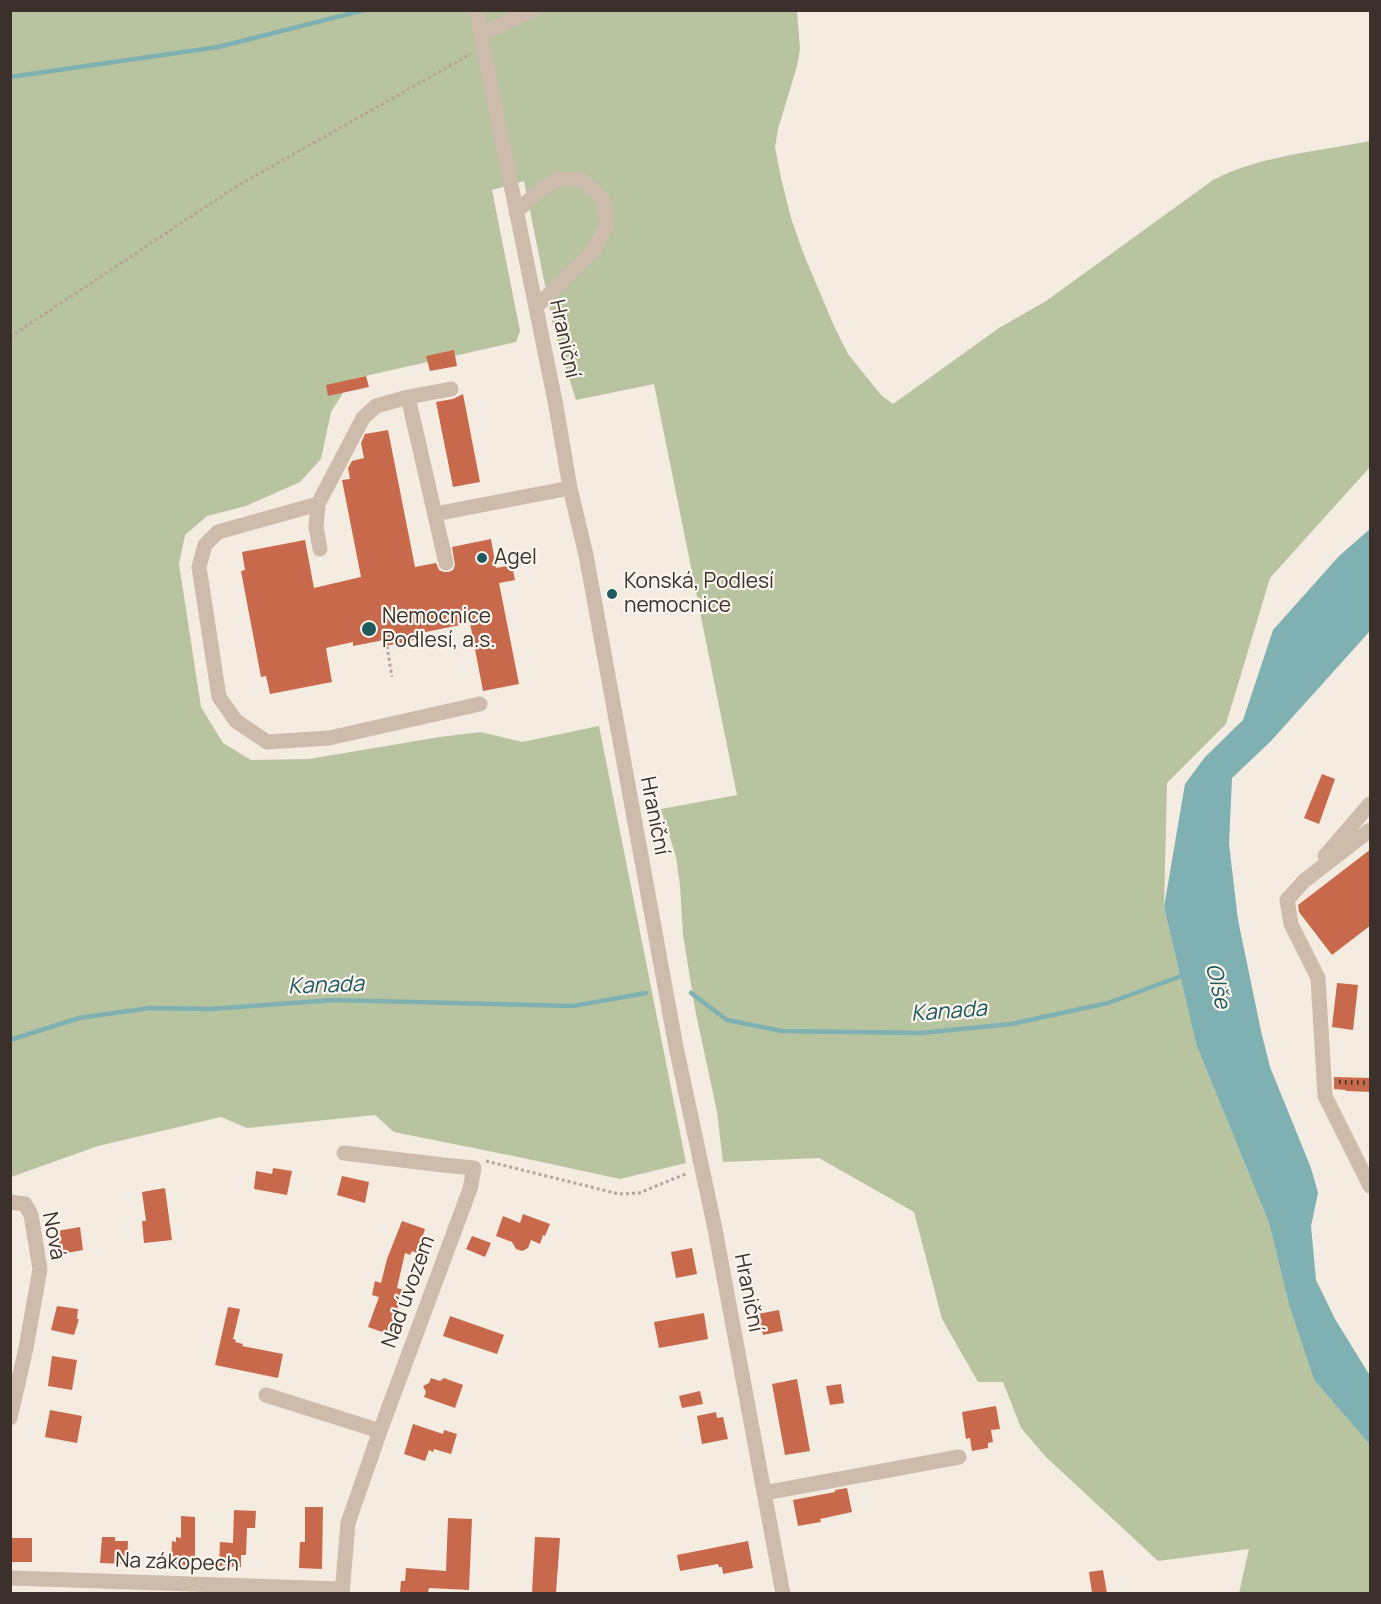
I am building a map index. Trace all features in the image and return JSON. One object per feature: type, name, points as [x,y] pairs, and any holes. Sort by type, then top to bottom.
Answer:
[{"type":"street","name":"Hraniční","points":[[477,10],[556,406],[570,488],[586,555],[676,1047],[715,1229],[783,1593]]},
{"type":"street","points":[[482,41],[533,10]]},
{"type":"street","points":[[516,212],[540,190],[558,179],[582,180],[603,199],[607,224],[594,250],[536,308]]},
{"type":"street","points":[[320,549],[316,527],[318,504],[363,418],[376,406],[451,388]]},
{"type":"street","points":[[408,397],[446,563]]},
{"type":"street","points":[[435,514],[570,488]]},
{"type":"street","points":[[318,504],[218,532],[204,545],[199,567],[219,697],[236,721],[267,742],[329,738],[480,704]]},
{"type":"street","points":[[1371,804],[1287,900],[1290,924],[1318,978],[1325,1096],[1371,1186]]},
{"type":"street","points":[[1304,881],[1371,830]]},
{"type":"street","points":[[344,1152],[443,1166],[474,1168]]},
{"type":"street","name":"Nad úvozem","points":[[342,1591],[348,1523],[470,1189],[474,1168]]},
{"type":"street","name":"Nová","points":[[10,1418],[26,1348],[40,1269],[31,1215],[18,1203]]},
{"type":"street","points":[[266,1395],[380,1431]]},
{"type":"street","points":[[765,1493],[959,1457]]},
{"type":"street","name":"Na zákopech","points":[[10,1578],[342,1591]]},
{"type":"path","points":[[10,337],[237,186],[482,41]]},
{"type":"path","points":[[387,646],[392,678]]},
{"type":"path","points":[[474,1168],[485,1161],[619,1194],[639,1193],[702,1167]]},
{"type":"green space","points":[[10,11],[797,11],[800,49],[775,147],[781,178],[791,218],[804,255],[834,326],[848,354],[881,395],[893,404],[999,328],[1046,301],[1213,180],[1269,160],[1370,141],[1370,467],[1270,578],[1226,724],[1167,783],[1164,907],[1196,1044],[1269,1223],[1289,1305],[1314,1380],[1370,1445],[1370,1593],[1239,1593],[1249,1549],[1158,1561],[1046,1457],[1021,1428],[1003,1382],[978,1382],[942,1319],[914,1212],[819,1158],[723,1162],[717,1112],[695,1009],[683,935],[676,857],[661,809],[737,795],[654,384],[576,400],[554,330],[524,181],[492,190],[520,331],[516,342],[352,379],[331,412],[321,459],[300,482],[246,506],[207,516],[185,535],[179,564],[201,707],[223,743],[251,760],[309,759],[481,732],[522,742],[599,726],[686,1163],[620,1179],[394,1132],[375,1115],[247,1128],[221,1117],[98,1146],[11,1177]]},
{"type":"water","name":"Olše","points":[[1370,529],[1370,631],[1271,741],[1232,778],[1229,844],[1238,920],[1270,1067],[1311,1168],[1318,1193],[1311,1226],[1316,1280],[1335,1319],[1370,1375],[1370,1445],[1314,1380],[1289,1305],[1269,1223],[1196,1044],[1164,907],[1185,784],[1205,757],[1243,720],[1273,630],[1339,556]]},
{"type":"building","points":[[454,350],[457,366],[430,371],[426,356]]},
{"type":"building","points":[[366,376],[369,387],[328,396],[326,385]]},
{"type":"building","points":[[463,394],[480,482],[453,487],[436,402],[453,399]]},
{"type":"building","points":[[388,430],[415,567],[436,563],[439,570],[449,572],[455,565],[452,547],[491,539],[496,568],[512,565],[515,580],[499,583],[519,684],[483,691],[470,623],[421,633],[422,638],[407,644],[385,646],[384,640],[353,646],[353,642],[326,648],[332,682],[270,694],[266,676],[261,677],[241,571],[245,570],[242,552],[305,540],[314,588],[361,577],[342,480],[350,479],[348,468],[352,461],[364,458],[361,443],[365,434]]},
{"type":"building","points":[[1322,774],[1335,779],[1319,824],[1304,818]]},
{"type":"building","points":[[1371,849],[1371,925],[1332,955],[1299,912],[1298,905]]},
{"type":"building","points":[[1337,983],[1358,985],[1353,1030],[1332,1027]]},
{"type":"building","points":[[1334,1077],[1371,1078],[1371,1092],[1334,1089]]},
{"type":"building","points":[[273,1168],[292,1171],[287,1195],[254,1189],[256,1171],[272,1174]]},
{"type":"building","points":[[342,1176],[369,1182],[365,1203],[337,1195]]},
{"type":"building","points":[[165,1188],[172,1240],[144,1243],[142,1221],[146,1221],[142,1192]]},
{"type":"building","points":[[523,1214],[550,1224],[540,1244],[531,1240],[528,1248],[522,1251],[516,1249],[512,1242],[496,1236],[503,1216],[520,1223]]},
{"type":"building","points":[[402,1221],[425,1229],[417,1253],[412,1251],[410,1255],[405,1253],[397,1288],[404,1290],[388,1334],[368,1327],[379,1297],[372,1295],[375,1281],[381,1283],[387,1259]]},
{"type":"building","points":[[80,1227],[83,1250],[61,1254],[57,1231]]},
{"type":"building","points":[[472,1236],[491,1243],[485,1257],[466,1249]]},
{"type":"building","points":[[692,1248],[697,1274],[676,1278],[671,1252]]},
{"type":"building","points":[[57,1306],[78,1309],[77,1319],[79,1319],[74,1335],[51,1330]]},
{"type":"building","points":[[228,1307],[240,1309],[233,1339],[236,1340],[235,1342],[243,1344],[242,1346],[283,1354],[278,1378],[215,1365]]},
{"type":"building","points":[[779,1310],[783,1331],[763,1335],[758,1314]]},
{"type":"building","points":[[704,1313],[708,1339],[659,1348],[654,1322]]},
{"type":"building","points":[[450,1316],[504,1335],[497,1354],[443,1336]]},
{"type":"building","points":[[52,1356],[77,1360],[72,1390],[48,1386]]},
{"type":"building","points":[[431,1378],[440,1381],[444,1378],[463,1385],[455,1408],[424,1397],[426,1392],[423,1386],[429,1383]]},
{"type":"building","points":[[797,1379],[810,1451],[785,1455],[772,1384]]},
{"type":"building","points":[[841,1384],[844,1403],[830,1405],[826,1386]]},
{"type":"building","points":[[700,1391],[703,1404],[682,1408],[679,1396]]},
{"type":"building","points":[[996,1406],[1000,1429],[991,1430],[993,1442],[988,1443],[988,1448],[972,1451],[970,1438],[966,1439],[962,1412]]},
{"type":"building","points":[[50,1410],[82,1416],[77,1443],[45,1437]]},
{"type":"building","points":[[716,1412],[717,1418],[723,1417],[728,1439],[702,1444],[697,1416]]},
{"type":"building","points":[[413,1424],[443,1434],[444,1430],[457,1434],[451,1454],[434,1449],[433,1452],[429,1450],[425,1461],[404,1454]]},
{"type":"building","points":[[847,1488],[852,1512],[820,1519],[821,1522],[798,1526],[793,1500]]},
{"type":"building","points":[[305,1507],[323,1507],[322,1569],[299,1568],[300,1542],[305,1542]]},
{"type":"building","points":[[234,1510],[256,1511],[255,1528],[247,1528],[246,1555],[241,1555],[241,1567],[219,1566],[220,1542],[233,1543]]},
{"type":"building","points":[[181,1516],[195,1517],[195,1566],[171,1565],[172,1541],[176,1542],[176,1537],[181,1538]]},
{"type":"building","points":[[448,1518],[472,1519],[469,1590],[429,1588],[428,1593],[400,1593],[401,1581],[405,1581],[406,1568],[446,1571]]},
{"type":"building","points":[[102,1537],[115,1537],[115,1541],[128,1541],[127,1564],[100,1563]]},
{"type":"building","points":[[535,1537],[560,1538],[556,1593],[532,1593]]},
{"type":"building","points":[[10,1538],[32,1538],[32,1562],[10,1562]]},
{"type":"building","points":[[748,1541],[753,1568],[723,1574],[722,1567],[718,1564],[680,1571],[677,1555]]},
{"type":"building","points":[[1103,1570],[1107,1593],[1092,1593],[1089,1572]]},
{"type":"waterway","points":[[10,77],[218,47],[365,10]]},
{"type":"waterway","name":"Kanada","points":[[691,993],[727,1020],[782,1031],[921,1033],[1011,1024],[1108,1003],[1184,975]]},
{"type":"waterway","name":"Kanada","points":[[10,1040],[79,1018],[150,1008],[211,1009],[334,1000],[573,1006],[646,993]]},
{"type":"railway","points":[[1339,1082],[1370,1083]]},
{"type":"place","name":"Agel","points":[[482,558]]},
{"type":"place","name":"Konská, Podlesí nemocnice","points":[[612,594]]},
{"type":"place","name":"Nemocnice Podlesí, a.s.","points":[[369,629]]}]
